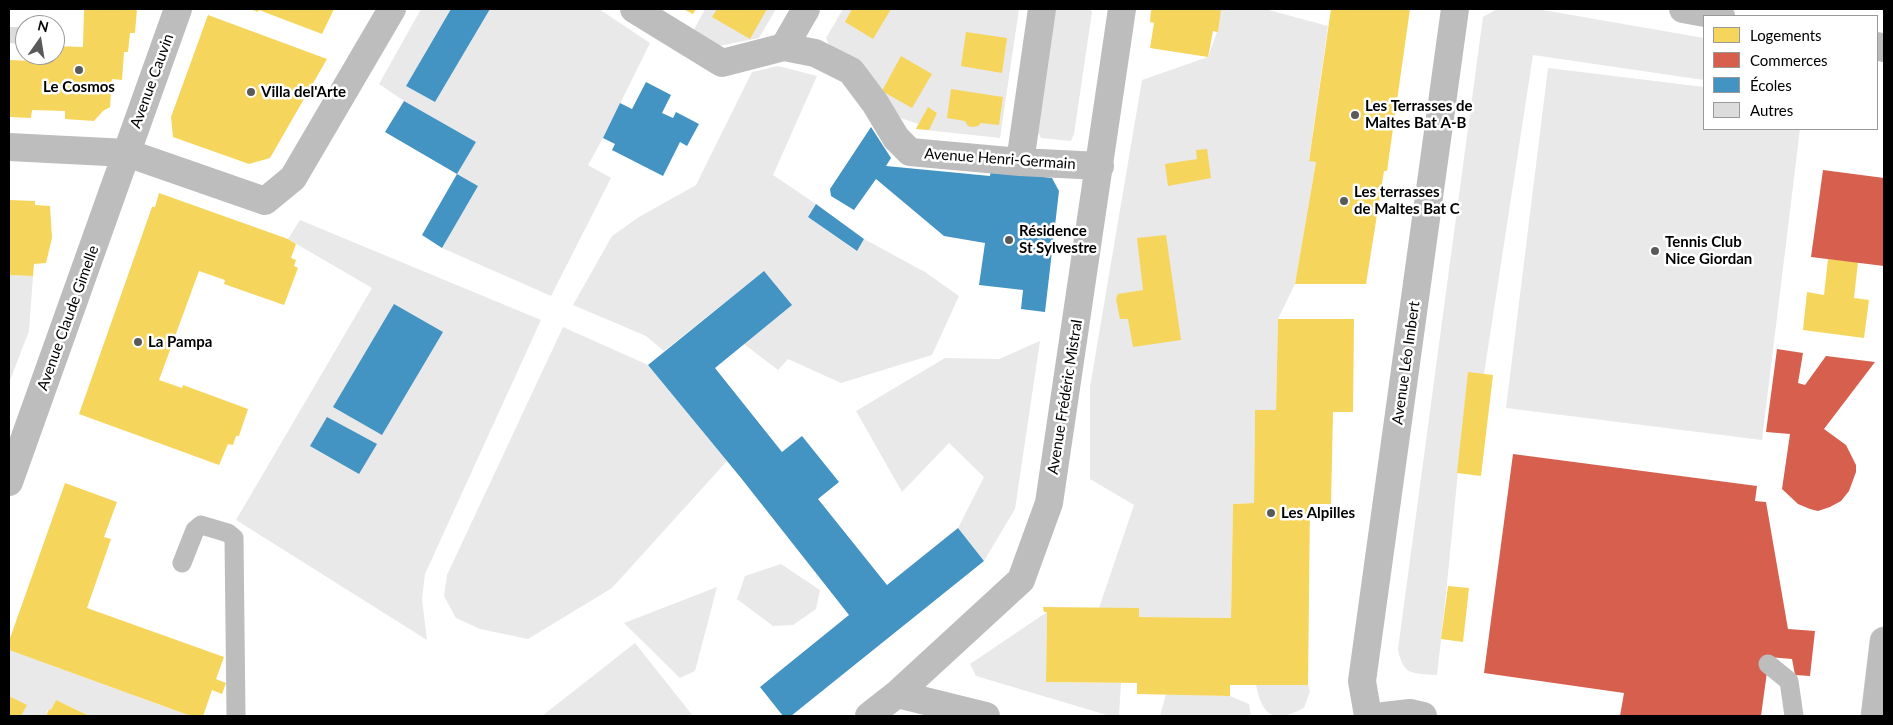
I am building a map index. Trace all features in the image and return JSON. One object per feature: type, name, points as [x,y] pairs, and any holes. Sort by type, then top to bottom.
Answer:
[{"type":"street","name":"Avenue Cauvin","points":[[127,153],[178,9]]},
{"type":"street","points":[[9,147],[127,153],[265,201],[293,178],[392,9]]},
{"type":"street","name":"Avenue Henri-Germain","points":[[634,9],[722,63],[784,47],[815,53],[851,71],[875,103],[896,138],[910,152],[1020,162],[1100,166]]},
{"type":"street","points":[[784,47],[806,9]]},
{"type":"street","points":[[1020,162],[1042,9]]},
{"type":"street","name":"Avenue Frédéric Mistral","points":[[869,716],[897,694],[1021,580],[1049,503],[1122,9]]},
{"type":"street","name":"Avenue Léo Imbert","points":[[1368,716],[1362,681],[1455,9]]},
{"type":"street","points":[[1683,9],[1716,15]]},
{"type":"street","name":"Avenue Claude Gimelle","points":[[9,482],[127,153]]},
{"type":"street","points":[[1875,716],[1884,641]]},
{"type":"street","points":[[897,694],[986,716]]},
{"type":"street","points":[[1384,716],[1410,713],[1423,716]]},
{"type":"lane","points":[[182,563],[195,530],[201,525],[228,533],[234,538],[236,716]]},
{"type":"lane","points":[[1768,664],[1789,680],[1794,716]]},
{"type":"shaded area","points":[[421,9],[451,9],[406,86],[435,102],[490,9],[599,9],[650,43],[588,165],[611,178],[551,296],[442,248],[478,186],[457,174],[476,142],[404,101],[379,84]]},
{"type":"shaded area","points":[[705,9],[776,9],[759,38],[709,48],[690,37]]},
{"type":"shaded area","points":[[843,9],[1019,9],[1000,138],[916,129],[918,124],[898,117],[829,45],[826,38]]},
{"type":"shaded area","points":[[1055,9],[1090,9],[1092,12],[1074,134],[1071,141],[1041,138],[1036,129]]},
{"type":"shaded area","points":[[1220,9],[1265,9],[1328,26],[1309,160],[1316,162],[1295,284],[1278,319],[1276,410],[1255,410],[1254,503],[1233,504],[1231,618],[1139,617],[1139,609],[1099,608],[1134,505],[1090,479],[1090,387],[1142,80],[1208,57],[1217,32],[1213,31]]},
{"type":"shaded area","points":[[1497,9],[1537,9],[1703,38],[1703,80],[1533,55],[1484,374],[1468,374],[1437,675],[1421,674],[1406,669],[1398,649],[1483,17]]},
{"type":"shaded area","points":[[778,66],[817,76],[773,175],[816,204],[808,217],[856,251],[864,239],[925,272],[959,296],[932,355],[841,383],[788,359],[778,370],[744,344],[764,271],[664,351],[646,336],[573,305],[612,236],[639,217],[696,185],[752,72]]},
{"type":"shaded area","name":"Tennis Club Nice Giordan","points":[[1548,68],[1703,87],[1703,130],[1800,130],[1762,440],[1506,408]]},
{"type":"shaded area","points":[[300,220],[541,320],[425,574],[422,599],[427,640],[236,520],[372,288],[288,239]]},
{"type":"shaded area","points":[[9,275],[33,276],[29,331],[9,383]]},
{"type":"shaded area","points":[[563,327],[648,365],[727,461],[612,588],[528,639],[480,629],[456,618],[444,596],[447,575]]},
{"type":"shaded area","points":[[1040,341],[1015,509],[984,561],[958,528],[984,477],[949,443],[902,492],[856,411],[945,358],[999,359]]},
{"type":"shaded area","points":[[781,564],[820,590],[816,609],[793,625],[773,626],[737,599],[745,576]]},
{"type":"shaded area","points":[[717,587],[695,671],[680,678],[624,623]]},
{"type":"shaded area","points":[[1047,612],[1046,682],[1121,683],[1119,716],[1110,716],[976,676],[970,664]]},
{"type":"shaded area","points":[[635,643],[693,716],[542,716]]},
{"type":"shaded area","points":[[9,650],[191,716],[90,716],[56,700],[51,710],[48,709],[46,716],[21,716],[26,705],[9,696]]},
{"type":"shaded area","points":[[1256,685],[1308,685],[1310,691],[1304,708],[1294,713],[1277,716],[1266,711],[1262,705]]},
{"type":"shaded area","points":[[1166,694],[1230,696],[1249,704],[1251,716],[1160,716]]},
{"type":"building: Logements","name":"Le Cosmos","points":[[84,9],[137,9],[135,33],[130,33],[128,52],[124,52],[122,80],[112,79],[110,107],[103,111],[94,121],[65,119],[65,111],[32,110],[31,118],[9,117],[9,60],[15,60],[15,65],[65,65],[65,46],[83,47]]},
{"type":"building: Logements","points":[[250,9],[334,9],[322,34],[259,10],[258,12]]},
{"type":"building: Logements","points":[[683,9],[696,9],[693,14]]},
{"type":"building: Logements","points":[[717,9],[767,9],[750,39],[712,17]]},
{"type":"building: Logements","points":[[852,9],[891,9],[873,39],[845,22]]},
{"type":"building: Logements","points":[[1151,9],[1221,9],[1218,32],[1213,31],[1208,57],[1150,48],[1154,23],[1150,22]]},
{"type":"building: Logements","name":"Les Terrasses de Maltes Bat A-B","points":[[1331,9],[1410,9],[1387,171],[1384,171],[1366,284],[1295,284],[1316,162],[1309,161]]},
{"type":"building: Logements","name":"Villa del'Arte","points":[[208,15],[327,59],[270,158],[249,164],[173,137],[171,117]]},
{"type":"building: Logements","points":[[966,32],[1007,38],[1002,73],[961,66]]},
{"type":"building: Logements","points":[[901,56],[932,74],[912,108],[882,91]]},
{"type":"building: Logements","points":[[951,89],[1003,97],[999,125],[981,123],[978,126],[972,127],[968,126],[965,121],[947,118]]},
{"type":"building: Logements","points":[[928,107],[937,113],[929,130],[916,129]]},
{"type":"building: Logements","points":[[1207,149],[1211,178],[1168,186],[1165,164],[1197,159],[1196,150]]},
{"type":"building: Logements","name":"La Pampa","points":[[159,193],[288,239],[296,244],[291,258],[296,260],[294,266],[298,268],[284,305],[224,284],[225,280],[199,271],[159,380],[182,388],[183,385],[248,409],[239,436],[236,436],[233,445],[228,444],[219,465],[79,414],[152,207],[155,207]]},
{"type":"building: Logements","points":[[9,200],[35,201],[35,205],[50,206],[52,238],[46,263],[34,264],[33,276],[9,275]]},
{"type":"building: Logements","points":[[1166,235],[1181,340],[1133,347],[1128,319],[1120,319],[1116,299],[1118,294],[1143,290],[1137,238]]},
{"type":"building: Logements","points":[[1828,259],[1858,262],[1854,298],[1869,300],[1864,338],[1803,330],[1807,292],[1824,295]]},
{"type":"building: Logements","name":"Les Alpilles","points":[[1278,319],[1354,319],[1353,412],[1333,412],[1331,504],[1310,504],[1308,685],[1230,685],[1230,696],[1137,694],[1137,683],[1046,682],[1047,612],[1044,612],[1043,607],[1139,608],[1139,617],[1231,618],[1233,504],[1254,503],[1255,410],[1276,410]]},
{"type":"building: Logements","points":[[1468,372],[1493,375],[1481,476],[1457,473]]},
{"type":"building: Logements","points":[[65,483],[117,502],[104,537],[111,539],[87,608],[224,657],[216,679],[226,683],[222,694],[212,690],[203,716],[191,716],[9,650],[9,641]]},
{"type":"building: Logements","points":[[1448,586],[1469,588],[1463,642],[1441,639]]},
{"type":"building: Logements","points":[[9,696],[27,705],[21,716],[9,716]]},
{"type":"building: Logements","points":[[56,700],[90,716],[46,716]]},
{"type":"building: Commerces","points":[[1823,170],[1884,178],[1884,266],[1811,257]]},
{"type":"building: Commerces","points":[[1777,349],[1803,353],[1798,383],[1805,385],[1826,356],[1875,362],[1824,429],[1846,445],[1856,465],[1856,472],[1849,491],[1841,501],[1818,511],[1798,504],[1782,489],[1790,434],[1766,432]]},
{"type":"building: Commerces","points":[[1513,454],[1757,486],[1755,501],[1766,502],[1788,629],[1815,631],[1810,676],[1795,675],[1792,659],[1769,657],[1761,716],[1620,716],[1624,693],[1484,673]]},
{"type":"building: Écoles","points":[[451,9],[490,9],[435,102],[406,86]]},
{"type":"building: Écoles","points":[[646,82],[671,95],[662,113],[673,118],[676,112],[699,124],[687,146],[680,142],[663,176],[612,150],[615,144],[603,138],[620,103],[632,109]]},
{"type":"building: Écoles","points":[[404,101],[476,142],[457,174],[385,132]]},
{"type":"building: Écoles","name":"Résidence St Sylvestre","points":[[871,127],[891,158],[886,166],[990,176],[991,171],[1052,178],[1059,191],[1045,312],[1021,309],[1023,290],[979,285],[985,243],[944,236],[876,179],[854,210],[831,196],[830,189]]},
{"type":"building: Écoles","points":[[457,174],[478,186],[442,248],[422,235]]},
{"type":"building: Écoles","points":[[816,204],[864,239],[857,251],[808,217]]},
{"type":"building: Écoles","points":[[764,271],[792,305],[715,368],[782,452],[802,436],[839,482],[818,499],[887,585],[958,528],[984,561],[791,716],[783,716],[760,687],[849,615],[741,478],[648,365]]},
{"type":"building: Écoles","points":[[394,304],[443,332],[382,435],[333,407]]},
{"type":"building: Écoles","points":[[327,417],[377,444],[359,474],[310,446]]},
{"type":"building: Autres","points":[[9,27],[15,27],[15,43],[9,43]]},
{"type":"place","name":"Le Cosmos","points":[[79,70]]},
{"type":"place","name":"Villa del'Arte","points":[[251,92]]},
{"type":"place","name":"Les Terrasses de Maltes Bat A-B","points":[[1355,115]]},
{"type":"place","name":"Les terrasses de Maltes Bat C","points":[[1344,201]]},
{"type":"place","name":"Résidence St Sylvestre","points":[[1009,240]]},
{"type":"place","name":"Tennis Club Nice Giordan","points":[[1655,251]]},
{"type":"place","name":"La Pampa","points":[[138,342]]},
{"type":"place","name":"Les Alpilles","points":[[1271,513]]}]
